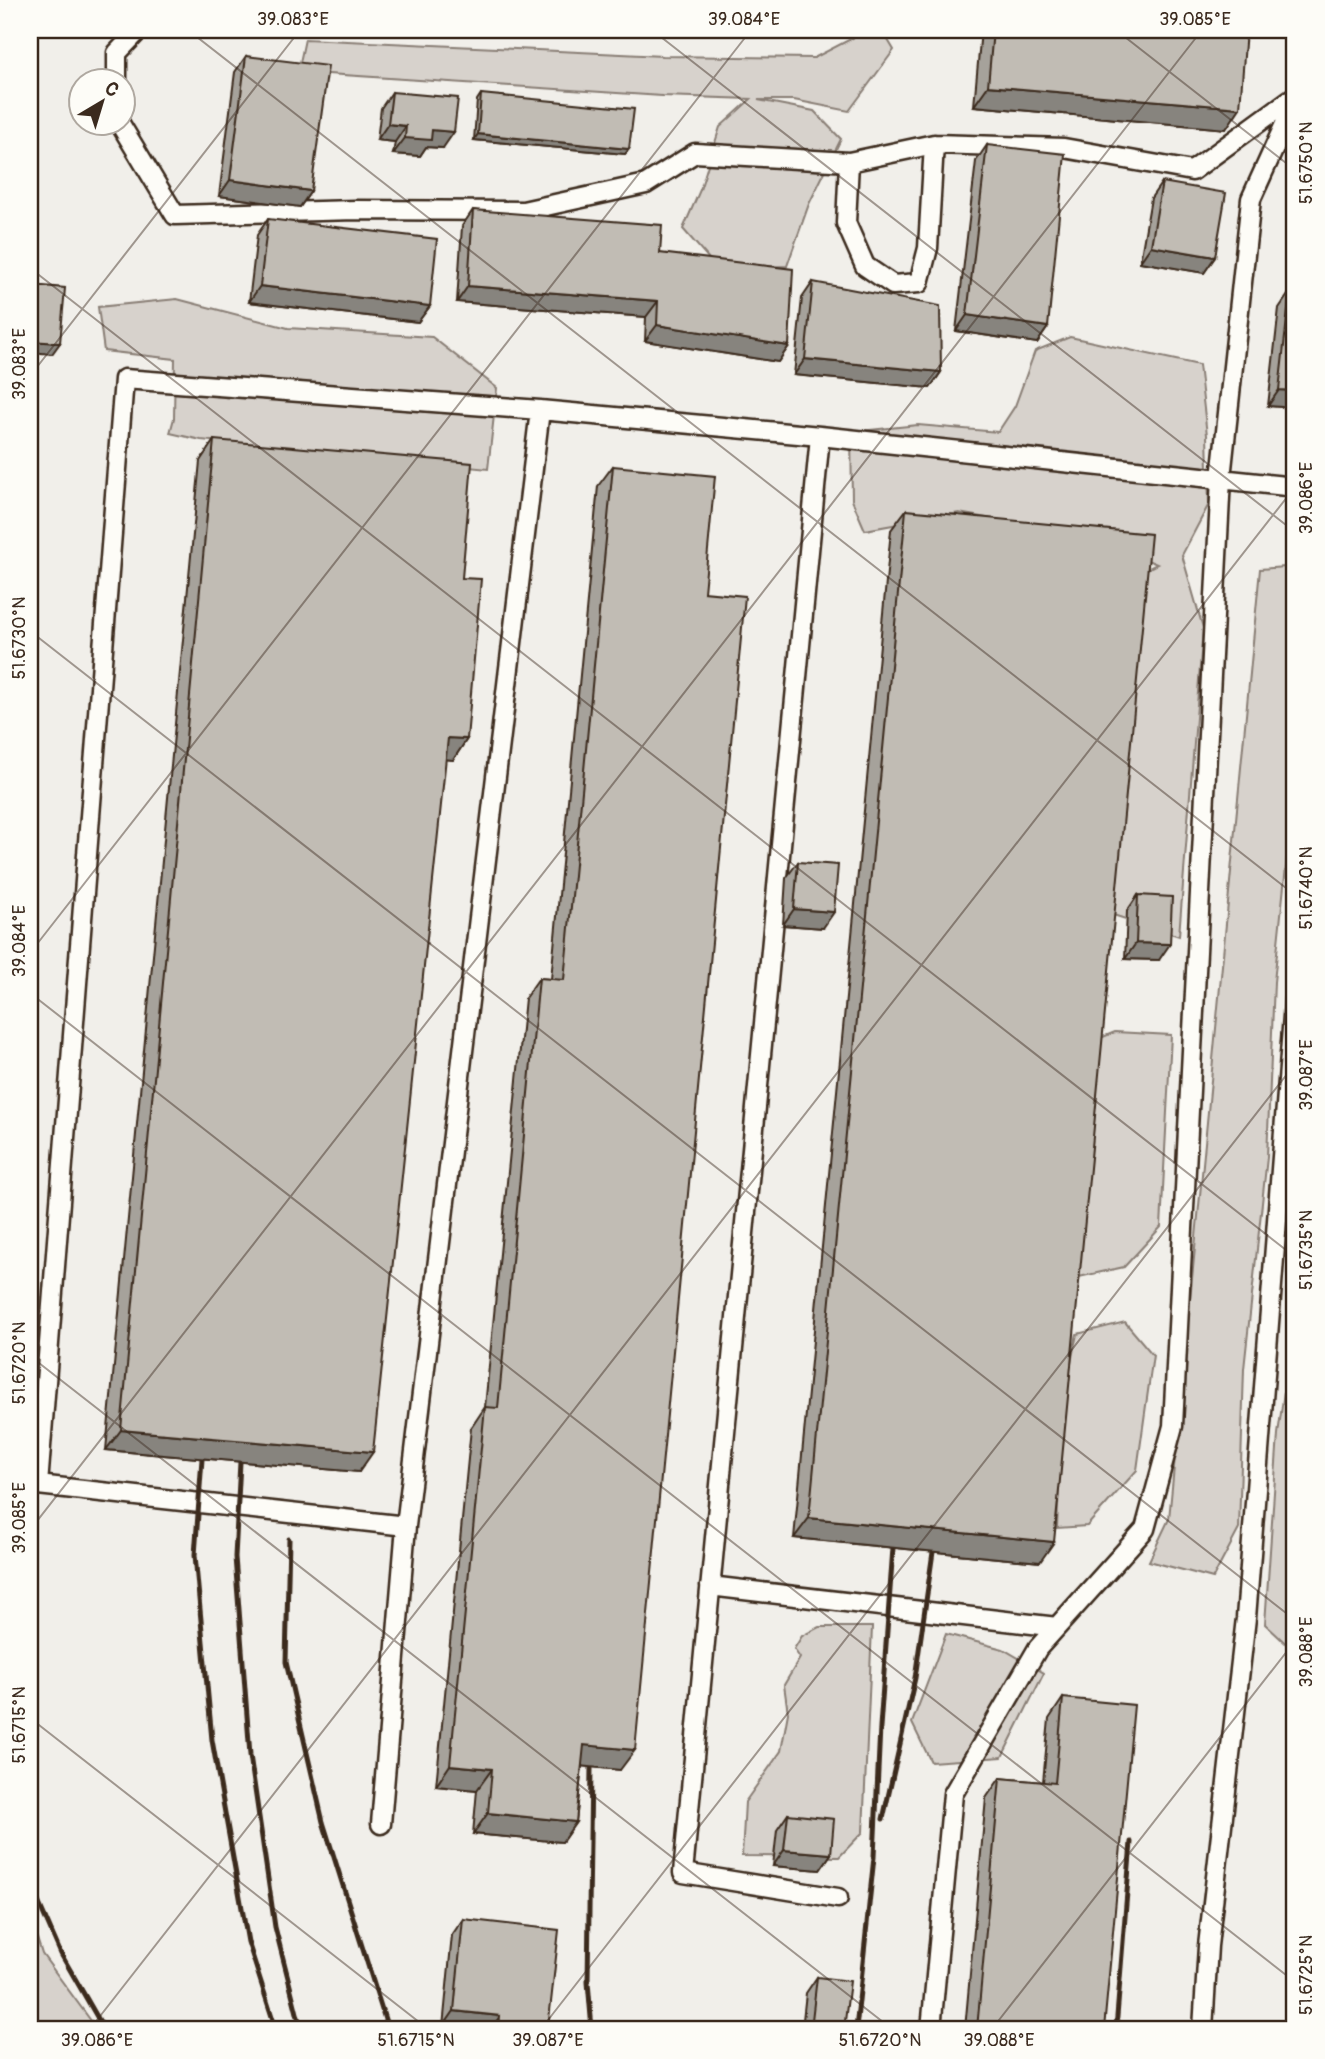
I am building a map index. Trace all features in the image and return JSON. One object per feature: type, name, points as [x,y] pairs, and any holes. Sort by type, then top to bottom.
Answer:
[{"type":"lane","points":[[117,66],[117,53],[139,30]]},
{"type":"lane","points":[[127,136],[175,215],[356,210],[523,211],[646,184],[695,153],[849,162],[934,144],[1064,149],[1192,171],[1295,96]]},
{"type":"lane","points":[[932,2029],[953,1794],[1038,1648],[1145,1529],[1173,1426],[1221,478],[1251,199],[1295,102]]},
{"type":"lane","points":[[849,162],[846,223],[865,265],[893,285],[919,283],[929,248],[934,144]]},
{"type":"lane","points":[[406,1526],[38,1485],[124,379],[540,410],[820,436],[1295,487]]},
{"type":"lane","points":[[381,1824],[406,1526],[540,410]]},
{"type":"lane","points":[[820,436],[683,1873],[838,1898]]},
{"type":"lane","points":[[1203,2029],[1208,1947],[1246,1618],[1295,990]]},
{"type":"lane","points":[[710,1586],[1057,1627]]},
{"type":"shaded area","points":[[868,30],[882,30],[894,50],[849,111],[794,100],[758,100],[814,111],[841,139],[809,204],[787,266],[717,268],[683,229],[700,190],[720,127],[751,99],[662,96],[298,72],[305,39],[663,56],[814,58]]},
{"type":"shaded area","points":[[177,299],[288,328],[432,337],[497,388],[488,469],[201,440],[170,433],[174,418],[175,359],[104,351],[98,307]]},
{"type":"shaded area","points":[[1070,337],[1199,365],[1207,435],[1209,504],[1182,555],[1203,628],[1179,936],[1110,914],[1147,569],[1157,564],[1093,537],[959,513],[865,530],[852,500],[851,432],[918,425],[998,432],[1015,406],[1035,351]]},
{"type":"shaded area","points":[[1285,567],[1295,574],[1295,780],[1274,982],[1267,1157],[1244,1369],[1239,1529],[1213,1578],[1149,1561],[1169,1519],[1260,569]]},
{"type":"shaded area","points":[[1115,1032],[1171,1035],[1161,1227],[1124,1267],[1079,1277],[1098,1039]]},
{"type":"shaded area","points":[[1295,1314],[1295,1652],[1265,1624],[1278,1434]]},
{"type":"shaded area","points":[[1125,1322],[1153,1355],[1137,1470],[1087,1526],[1057,1528],[1065,1406],[1077,1334]]},
{"type":"shaded area","points":[[819,1627],[872,1627],[863,1832],[839,1857],[742,1856],[745,1802],[781,1751],[788,1713],[784,1685],[800,1658],[794,1649],[802,1636]]},
{"type":"shaded area","points":[[946,1634],[1003,1649],[1044,1673],[1002,1757],[931,1762],[912,1723]]},
{"type":"shaded area","points":[[30,1916],[42,1954],[97,2029],[30,2029]]},
{"type":"building","points":[[993,30],[1246,30],[1240,108],[988,86]]},
{"type":"building","points":[[246,56],[328,66],[311,191],[230,180]]},
{"type":"building","points":[[392,92],[458,98],[454,132],[432,130],[431,140],[405,138],[406,126],[388,124]]},
{"type":"building","points":[[481,94],[634,109],[629,149],[478,134]]},
{"type":"building","points":[[987,145],[1065,154],[1048,327],[967,315]]},
{"type":"building","points":[[1162,182],[1226,193],[1215,257],[1151,246]]},
{"type":"building","points":[[473,210],[662,225],[660,253],[793,269],[789,346],[657,325],[658,301],[468,286]]},
{"type":"building","points":[[268,219],[437,239],[430,306],[260,286]]},
{"type":"building","points":[[813,282],[940,306],[941,372],[805,359]]},
{"type":"building","points":[[31,285],[65,288],[60,343],[30,341]]},
{"type":"building","points":[[1290,292],[1295,292],[1295,391],[1279,390]]},
{"type":"building","points":[[214,440],[472,463],[462,578],[481,579],[467,739],[448,738],[373,1452],[121,1430]]},
{"type":"building","points":[[613,466],[715,476],[704,592],[745,596],[635,1750],[584,1745],[576,1822],[488,1813],[492,1769],[450,1765],[485,1407],[498,1408],[539,978],[564,980]]},
{"type":"building","points":[[906,510],[1151,534],[1054,1542],[809,1518]]},
{"type":"building","points":[[798,862],[838,865],[834,912],[794,909]]},
{"type":"building","points":[[1138,895],[1172,897],[1170,944],[1136,943]]},
{"type":"building","points":[[1063,1698],[1134,1705],[1104,2029],[977,2029],[1000,1778],[1055,1783]]},
{"type":"building","points":[[788,1814],[834,1819],[831,1854],[784,1850]]},
{"type":"building","points":[[463,1919],[559,1930],[548,2029],[499,2029],[500,2016],[454,2011]]},
{"type":"building","points":[[817,1977],[850,1981],[844,2029],[811,2029]]},
{"type":"railway","points":[[30,84],[35,30]]},
{"type":"railway","points":[[202,1459],[195,1555],[212,1740],[248,1942],[276,2029]]},
{"type":"railway","points":[[240,1462],[235,1557],[250,1755],[275,1927],[301,2029]]},
{"type":"railway","points":[[289,1539],[286,1662],[323,1822],[388,2029]]},
{"type":"railway","points":[[856,2029],[874,1857],[893,1548]]},
{"type":"railway","points":[[883,1819],[915,1678],[933,1552]]},
{"type":"railway","points":[[591,1768],[588,1982],[592,2029]]},
{"type":"railway","points":[[1116,2029],[1131,1842]]},
{"type":"railway","points":[[30,1883],[61,1954],[104,2029]]}]
